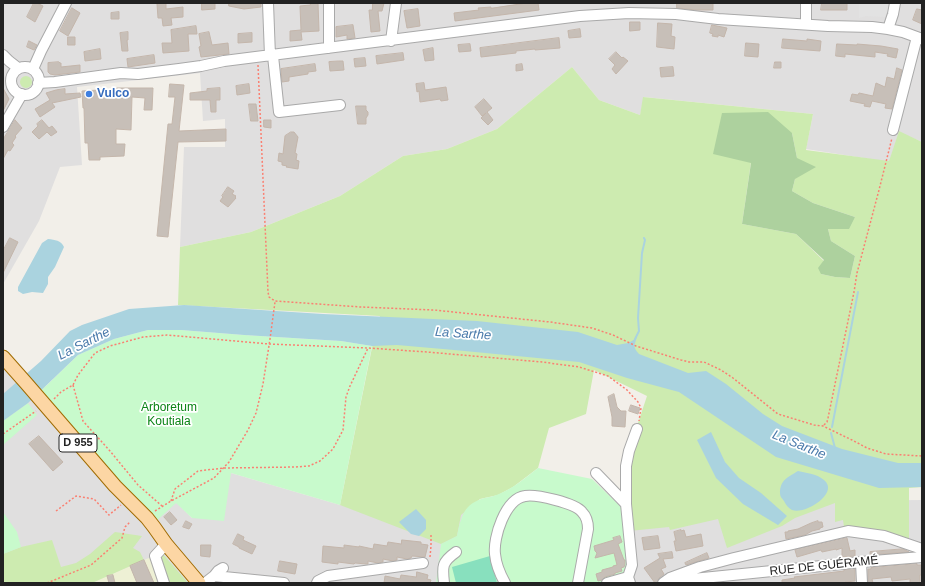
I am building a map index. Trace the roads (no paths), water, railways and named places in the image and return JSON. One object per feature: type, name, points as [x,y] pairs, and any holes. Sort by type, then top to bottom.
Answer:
[{"type":"main road","name":"D 955","points":[[3,357],[115,486],[147,518],[166,544],[199,583]]},
{"type":"main road","name":"D 955","points":[[115,486],[141,524],[166,544]]},
{"type":"street","points":[[33,69],[66,3]]},
{"type":"street","points":[[268,3],[272,56],[279,112],[340,105]]},
{"type":"street","points":[[329,3],[329,48]]},
{"type":"street","points":[[391,40],[396,3]]},
{"type":"street","points":[[806,3],[806,24]]},
{"type":"street","points":[[888,29],[895,3]]},
{"type":"street","points":[[38,83],[121,73],[138,74],[179,69],[224,61],[580,16],[610,14],[645,8],[828,26],[872,27],[888,29],[919,38],[893,130]]},
{"type":"street","points":[[3,55],[9,62],[18,68]]},
{"type":"street","points":[[26,67],[33,69],[38,78],[38,83],[34,91],[22,94],[7,86],[12,75],[18,68],[26,67]]},
{"type":"street","points":[[3,127],[22,94]]},
{"type":"street","points":[[607,583],[629,580],[632,565],[626,504],[626,466],[629,451],[637,429]]},
{"type":"street","points":[[596,473],[626,504]]},
{"type":"street","points":[[505,583],[499,572],[494,554],[496,536],[503,516],[512,503],[518,498],[524,496],[536,496],[565,502],[582,511],[588,522],[588,529],[578,583]]},
{"type":"street","points":[[663,583],[670,578],[700,567],[848,531],[884,536],[922,549]]},
{"type":"street","points":[[164,583],[154,556],[166,544]]},
{"type":"street","points":[[444,583],[442,569],[446,559],[456,552]]},
{"type":"street","name":"RUE DE GUÉRAMÉ","points":[[679,583],[693,579],[922,557]]},
{"type":"street","points":[[861,562],[862,583]]},
{"type":"street","points":[[317,583],[328,576],[423,563]]},
{"type":"street","points":[[205,583],[223,568]]},
{"type":"street","points":[[214,576],[284,583]]},
{"type":"water","points":[[48,239],[59,242],[64,247],[55,267],[48,277],[48,284],[43,293],[32,292],[23,294],[18,291],[18,287],[42,243]]},
{"type":"water","name":"La Sarthe","points":[[184,305],[323,314],[477,321],[578,332],[617,345],[628,343],[637,337],[635,346],[639,354],[688,373],[706,371],[726,384],[763,414],[782,426],[842,449],[898,463],[922,463],[922,487],[879,488],[776,457],[679,392],[627,378],[579,362],[397,345],[372,346],[341,341],[181,330],[148,330],[114,339],[78,355],[28,403],[3,421],[3,394],[41,361],[70,331],[82,325],[129,309]]},
{"type":"water","points":[[711,432],[725,462],[739,478],[761,493],[787,516],[778,525],[743,504],[716,478],[697,440]]},
{"type":"water","points":[[798,471],[818,476],[824,480],[828,485],[828,491],[819,502],[798,511],[792,510],[788,507],[781,496],[780,489],[783,482],[788,477]]},
{"type":"water","points":[[416,509],[426,520],[426,529],[419,536],[411,534],[399,522]]},
{"type":"waterway","points":[[635,339],[639,331],[638,318],[644,238]]},
{"type":"waterway","points":[[832,427],[858,292]]},
{"type":"waterway","points":[[831,433],[835,448]]},
{"type":"place","name":"Vulco","points":[[89,94]]},
{"type":"park label","name":"Arboretum Koutiala","points":[[169,415]]}]
